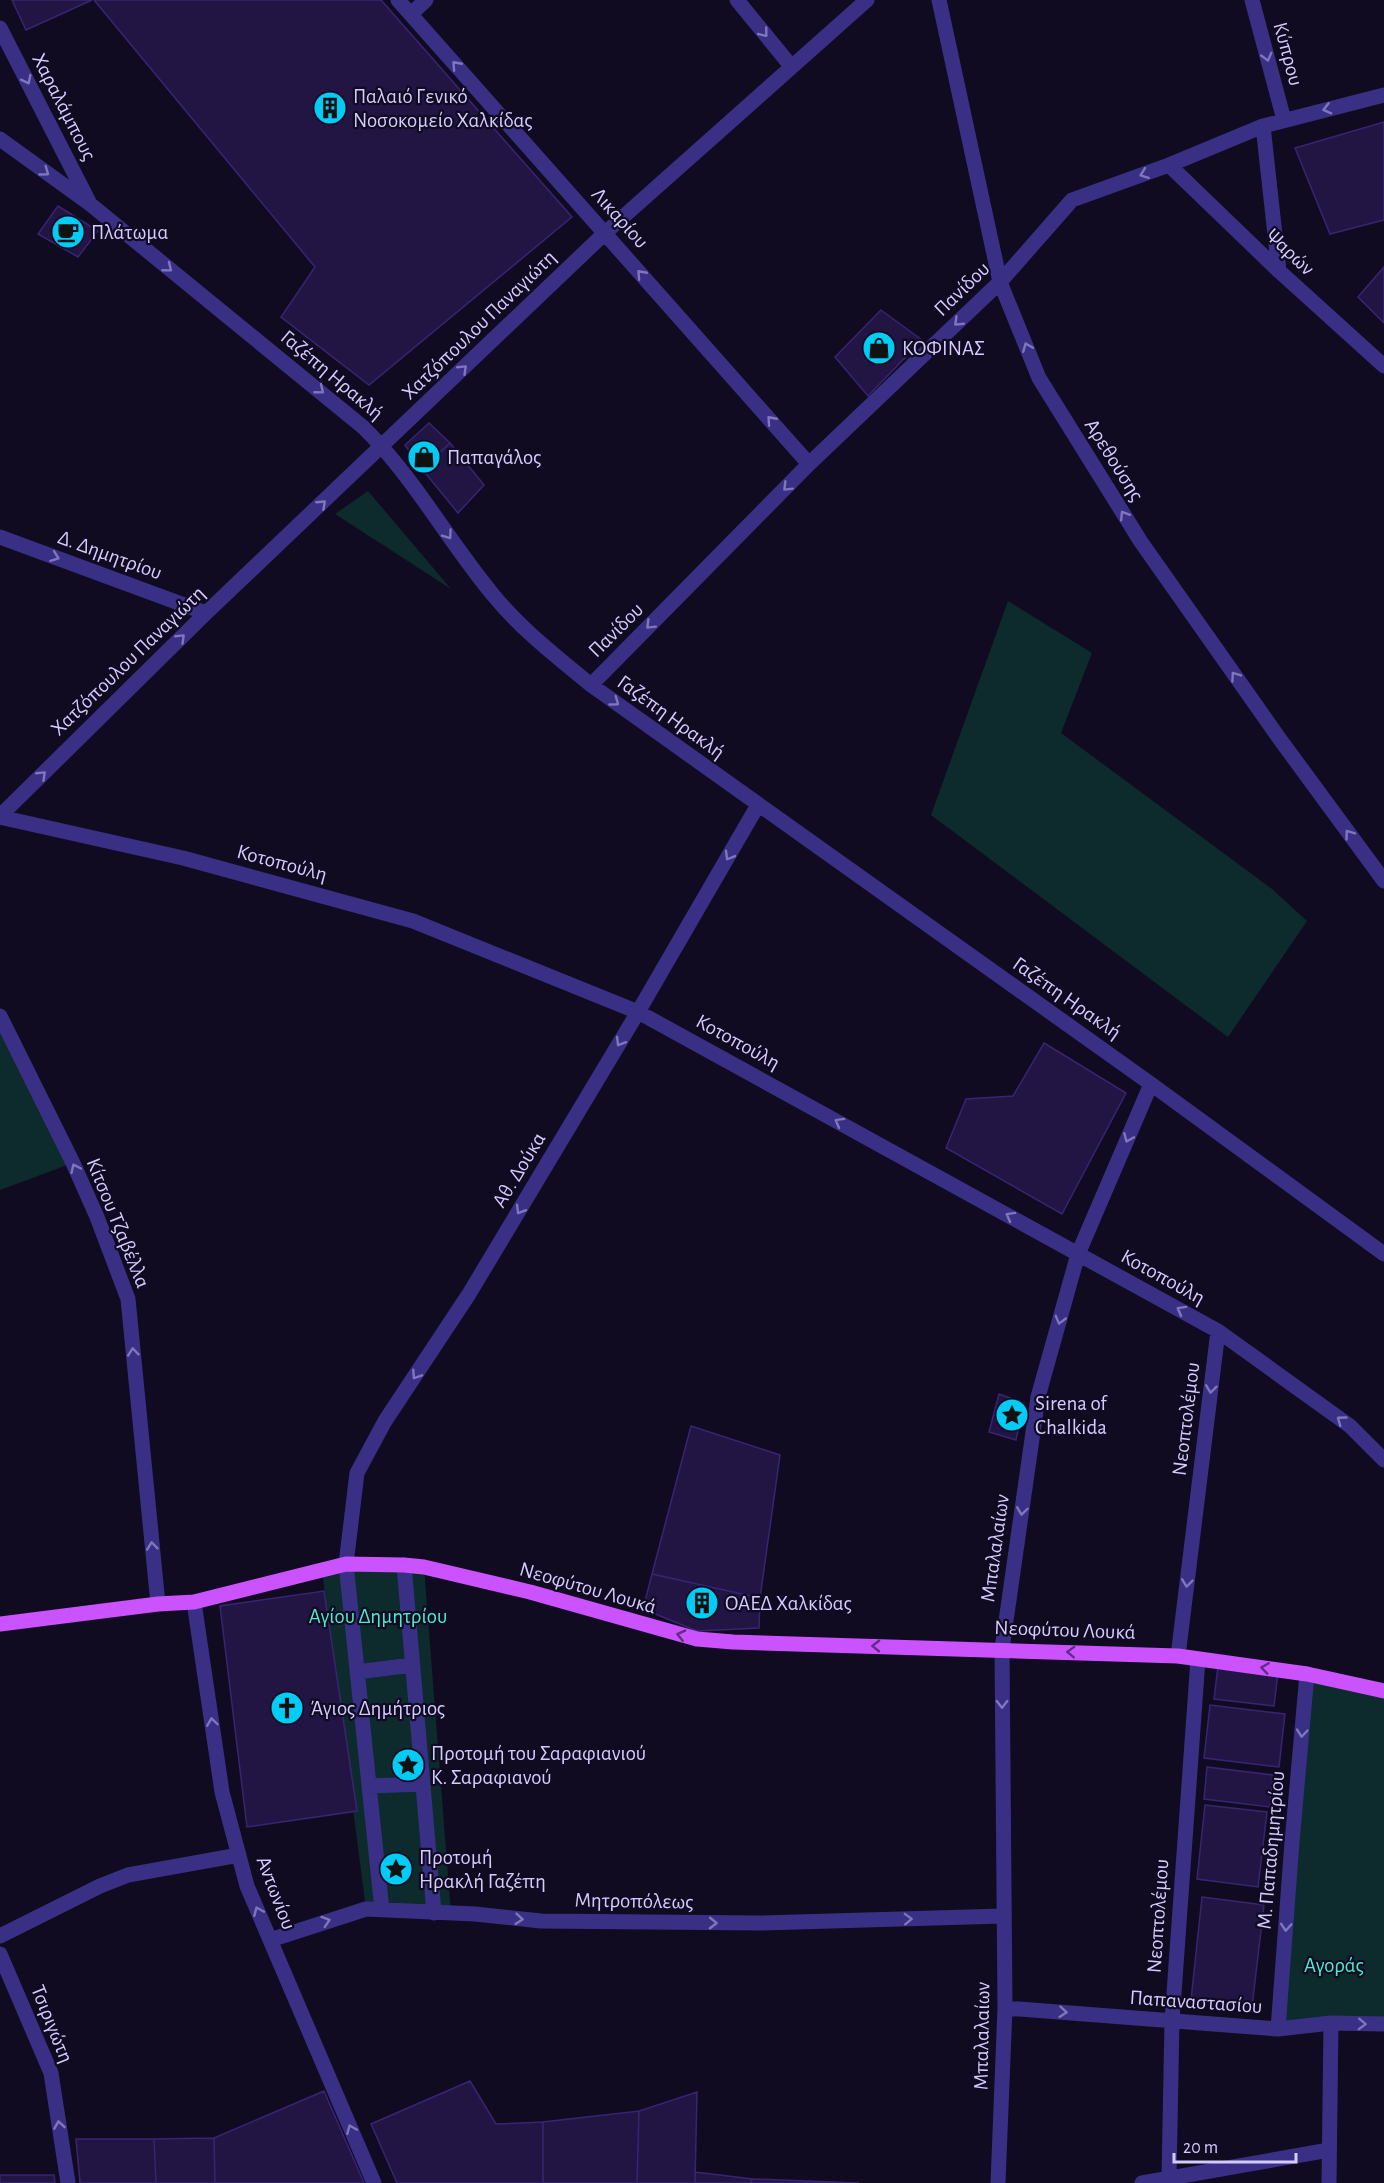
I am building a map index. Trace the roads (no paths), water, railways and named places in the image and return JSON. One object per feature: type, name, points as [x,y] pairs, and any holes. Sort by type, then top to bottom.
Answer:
[{"type":"main road","name":"Νεοφύτου Λουκά","points":[[0,1624],[158,1604],[194,1602],[346,1564],[404,1565],[424,1567],[530,1592],[698,1639],[1178,1656],[1308,1674],[1384,1691]]},
{"type":"street","name":"Λικαρίου","points":[[398,0],[810,464]]},
{"type":"street","points":[[411,14],[426,0]]},
{"type":"street","points":[[737,0],[791,66]]},
{"type":"street","name":"Χατζόπουλου Παναγιώτη","points":[[0,816],[206,614],[605,233],[867,0]]},
{"type":"street","name":"Αρεθούσης","points":[[939,0],[1000,282],[1039,378],[1141,542],[1279,738],[1384,881]]},
{"type":"street","name":"Κύπρου","points":[[1252,0],[1284,120]]},
{"type":"street","name":"Χαραλάμπους","points":[[0,28],[90,204]]},
{"type":"street","name":"Πανίδου","points":[[591,685],[810,464],[1000,282],[1072,200],[1169,165],[1263,126],[1384,95]]},
{"type":"street","points":[[1263,126],[1279,271]]},
{"type":"street","name":"Γαζέπη Ηρακλή","points":[[0,139],[90,204],[345,411],[383,446],[495,597],[530,635],[591,685],[1151,1084],[1384,1254]]},
{"type":"street","name":"Ψαρών","points":[[1169,165],[1279,271],[1384,366]]},
{"type":"street","name":"Δ. Δημητρίου","points":[[0,537],[206,614]]},
{"type":"street","name":"Αθ. Δούκα","points":[[382,1910],[346,1564],[357,1473],[385,1421],[469,1294],[638,1012],[758,805]]},
{"type":"street","name":"Κοτοπούλη","points":[[0,816],[183,858],[412,921],[638,1012],[1218,1331],[1350,1426],[1384,1460]]},
{"type":"street","name":"Κίτσου Τζαβέλλα","points":[[2,1027],[73,1163],[97,1217],[128,1299],[158,1604]]},
{"type":"street","name":"Μπαλαλαίων","points":[[998,2183],[1005,2008],[1002,1649],[1038,1397],[1078,1254],[1151,1084]]},
{"type":"street","name":"Νεοπτολέμου","points":[[1178,1656],[1218,1331]]},
{"type":"street","points":[[404,1565],[434,1912]]},
{"type":"street","name":"Αντωνίου","points":[[194,1602],[222,1792],[247,1886],[374,2183]]},
{"type":"street","name":"Νεοπτολέμου","points":[[1169,2177],[1172,2021],[1198,1659]]},
{"type":"street","points":[[357,1672],[412,1665]]},
{"type":"street","name":"Μ. Παπαδημητρίου","points":[[1278,2029],[1308,1674]]},
{"type":"street","points":[[369,1786],[423,1784]]},
{"type":"street","points":[[0,1936],[100,1886],[128,1875],[239,1855]]},
{"type":"street","name":"Μητροπόλεως","points":[[270,1940],[366,1909],[541,1921],[749,1923],[1003,1916]]},
{"type":"street","name":"Τσιριγώτη","points":[[0,1954],[51,2073],[68,2183]]},
{"type":"street","name":"Παπαναστασίου","points":[[1005,2008],[1278,2029],[1330,2023],[1384,2024]]},
{"type":"street","points":[[1329,2183],[1330,2023]]},
{"type":"street","points":[[1142,2183],[1329,2151]]},
{"type":"place","name":"Παλαιό Γενικό Νοσοκομείο Χαλκίδας","points":[[330,108]]},
{"type":"place","name":"Πλάτωμα","points":[[68,232]]},
{"type":"place","name":"ΚΟΦΙΝΑΣ","points":[[879,348]]},
{"type":"place","name":"Παπαγάλος","points":[[424,457]]},
{"type":"place","name":"Sirena of Chalkida","points":[[1012,1415]]},
{"type":"place","name":"ΟΑΕΔ Χαλκίδας","points":[[702,1603]]},
{"type":"place","name":"Άγιος Δημήτριος","points":[[287,1708]]},
{"type":"place","name":"Προτομή του Σαραφιανιού Κ. Σαραφιανού","points":[[408,1765]]},
{"type":"place","name":"Προτομή Ηρακλή Γαζέπη","points":[[396,1869]]},
{"type":"park label","name":"Αγίου Δημητρίου","points":[[378,1616]]},
{"type":"park label","name":"Αγοράς","points":[[1334,1965]]}]
